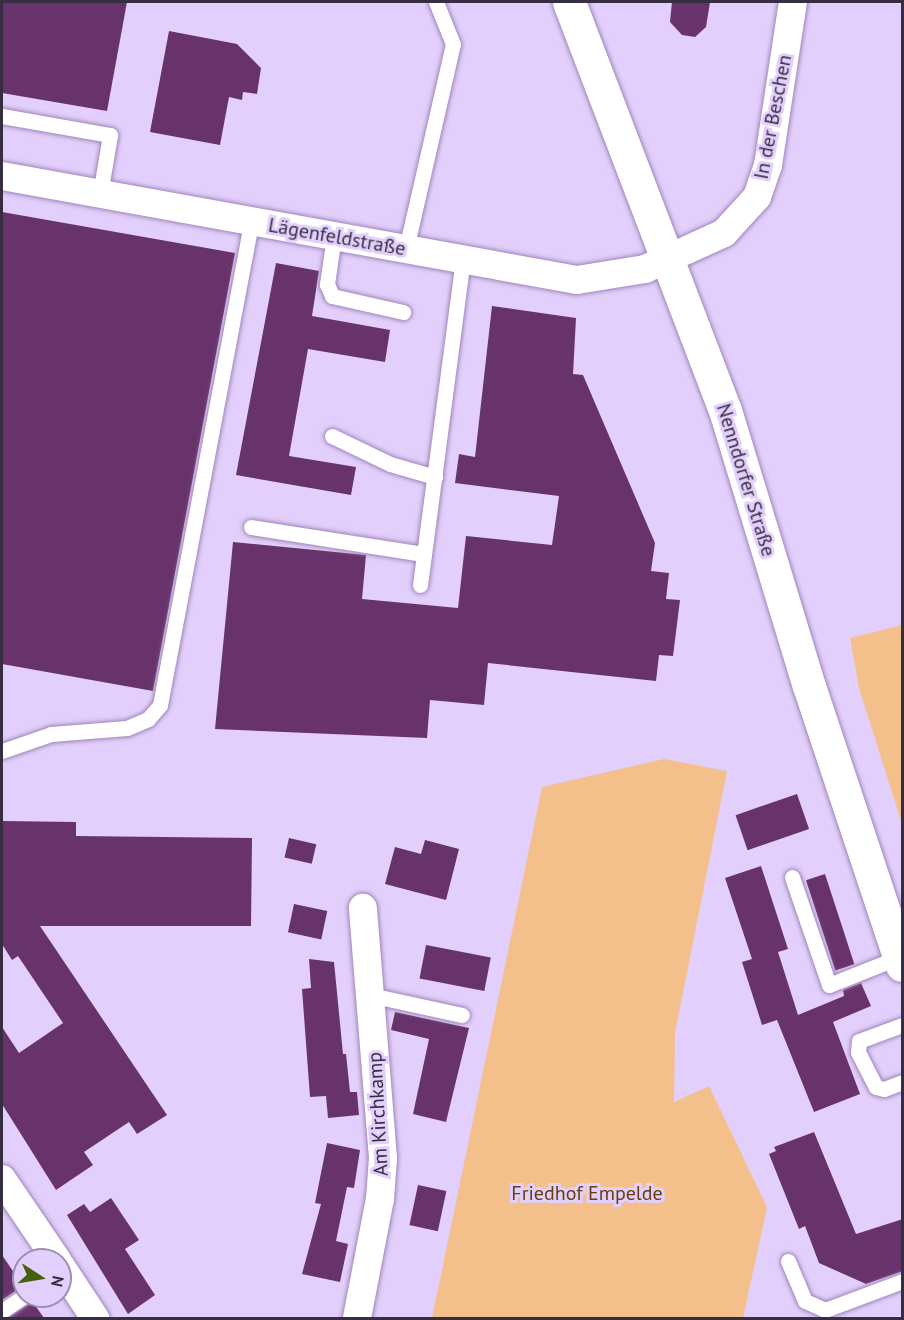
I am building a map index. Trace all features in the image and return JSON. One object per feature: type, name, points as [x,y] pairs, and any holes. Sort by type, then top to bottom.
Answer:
[{"type":"street","name":"Nenndorfer Straße","points":[[569,2],[670,258],[725,410],[809,686],[902,960]]},
{"type":"street","name":"In der Beschen","points":[[670,258],[724,233],[756,197],[768,165],[793,2]]},
{"type":"street","name":"Lägenfeldstraße","points":[[2,176],[577,280],[645,269],[670,258]]},
{"type":"street","name":"Am Kirchkamp","points":[[357,1318],[380,1200],[383,1158],[363,908]]},
{"type":"street","points":[[3,1184],[47,1248]]},
{"type":"street","points":[[72,1284],[95,1318]]},
{"type":"lane","points":[[406,249],[453,44],[436,2]]},
{"type":"lane","points":[[2,116],[110,135],[100,194]]},
{"type":"lane","points":[[2,751],[51,734],[127,728],[148,719],[160,705],[251,222]]},
{"type":"lane","points":[[334,236],[327,284],[332,296],[403,312]]},
{"type":"lane","points":[[420,585],[463,260]]},
{"type":"lane","points":[[332,436],[390,465],[435,477]]},
{"type":"lane","points":[[251,526],[424,554]]},
{"type":"lane","points":[[792,876],[829,985],[902,960]]},
{"type":"lane","points":[[370,995],[462,1015]]},
{"type":"lane","points":[[903,1025],[860,1041],[858,1052],[876,1087],[884,1089],[903,1082]]},
{"type":"lane","points":[[789,1261],[805,1301],[825,1310],[903,1281]]},
{"type":"green space","points":[[902,625],[902,824],[859,688],[850,638]]},
{"type":"green space","name":"Friedhof Empelde","points":[[664,759],[727,771],[675,1033],[674,1102],[709,1086],[767,1207],[743,1318],[432,1318],[542,787]]},
{"type":"building","points":[[2,2],[127,2],[107,111],[2,93]]},
{"type":"building","points":[[672,2],[710,2],[706,27],[695,37],[682,35],[670,22]]},
{"type":"building","points":[[169,31],[237,44],[261,68],[257,94],[243,92],[242,100],[229,97],[220,145],[150,132]]},
{"type":"building","points":[[2,212],[235,253],[153,691],[2,664]]},
{"type":"building","points":[[276,263],[319,271],[312,316],[390,330],[385,362],[308,349],[289,456],[356,467],[351,495],[236,475]]},
{"type":"building","points":[[492,306],[576,318],[573,374],[583,375],[655,543],[651,571],[669,573],[666,599],[680,600],[673,656],[659,655],[656,681],[488,663],[484,705],[430,700],[427,738],[215,729],[233,542],[366,555],[362,599],[458,608],[466,536],[552,545],[559,496],[455,483],[459,454],[475,457]]},
{"type":"building","points":[[797,794],[809,829],[748,850],[736,815]]},
{"type":"building","points":[[2,821],[76,822],[76,836],[252,838],[251,926],[40,926],[167,1115],[137,1134],[129,1122],[84,1152],[93,1165],[56,1190],[2,1104],[2,1027],[19,1053],[63,1023],[18,956],[12,960],[2,944]]},
{"type":"building","points":[[289,838],[316,844],[312,864],[285,857]]},
{"type":"building","points":[[425,840],[459,849],[446,900],[385,884],[395,847],[421,854]]},
{"type":"building","points":[[761,866],[788,949],[778,952],[798,1015],[844,996],[843,990],[861,983],[871,1006],[833,1022],[860,1094],[814,1112],[777,1020],[762,1025],[742,962],[752,959],[725,878]]},
{"type":"building","points":[[825,874],[854,964],[835,971],[806,880]]},
{"type":"building","points":[[294,904],[327,911],[321,939],[288,932]]},
{"type":"building","points":[[426,945],[491,958],[484,991],[420,978]]},
{"type":"building","points":[[309,959],[334,962],[343,1054],[346,1054],[350,1092],[357,1092],[359,1115],[328,1118],[326,1096],[310,1097],[302,989],[311,988]]},
{"type":"building","points":[[395,1012],[469,1028],[446,1122],[413,1114],[429,1039],[391,1030]]},
{"type":"building","points":[[814,1132],[856,1234],[903,1219],[903,1271],[866,1284],[819,1263],[805,1226],[799,1229],[769,1154],[776,1151],[774,1147]]},
{"type":"building","points":[[327,1143],[360,1150],[354,1188],[347,1187],[336,1241],[348,1244],[340,1282],[302,1274],[321,1204],[315,1203]]},
{"type":"building","points":[[418,1185],[446,1191],[438,1231],[409,1225]]},
{"type":"building","points":[[111,1198],[139,1240],[125,1249],[155,1295],[128,1314],[67,1215],[84,1204],[90,1212]]},
{"type":"building","points":[[2,1255],[12,1270],[12,1293],[2,1300]]},
{"type":"building","points":[[23,1308],[37,1308],[44,1318],[8,1318]]}]
